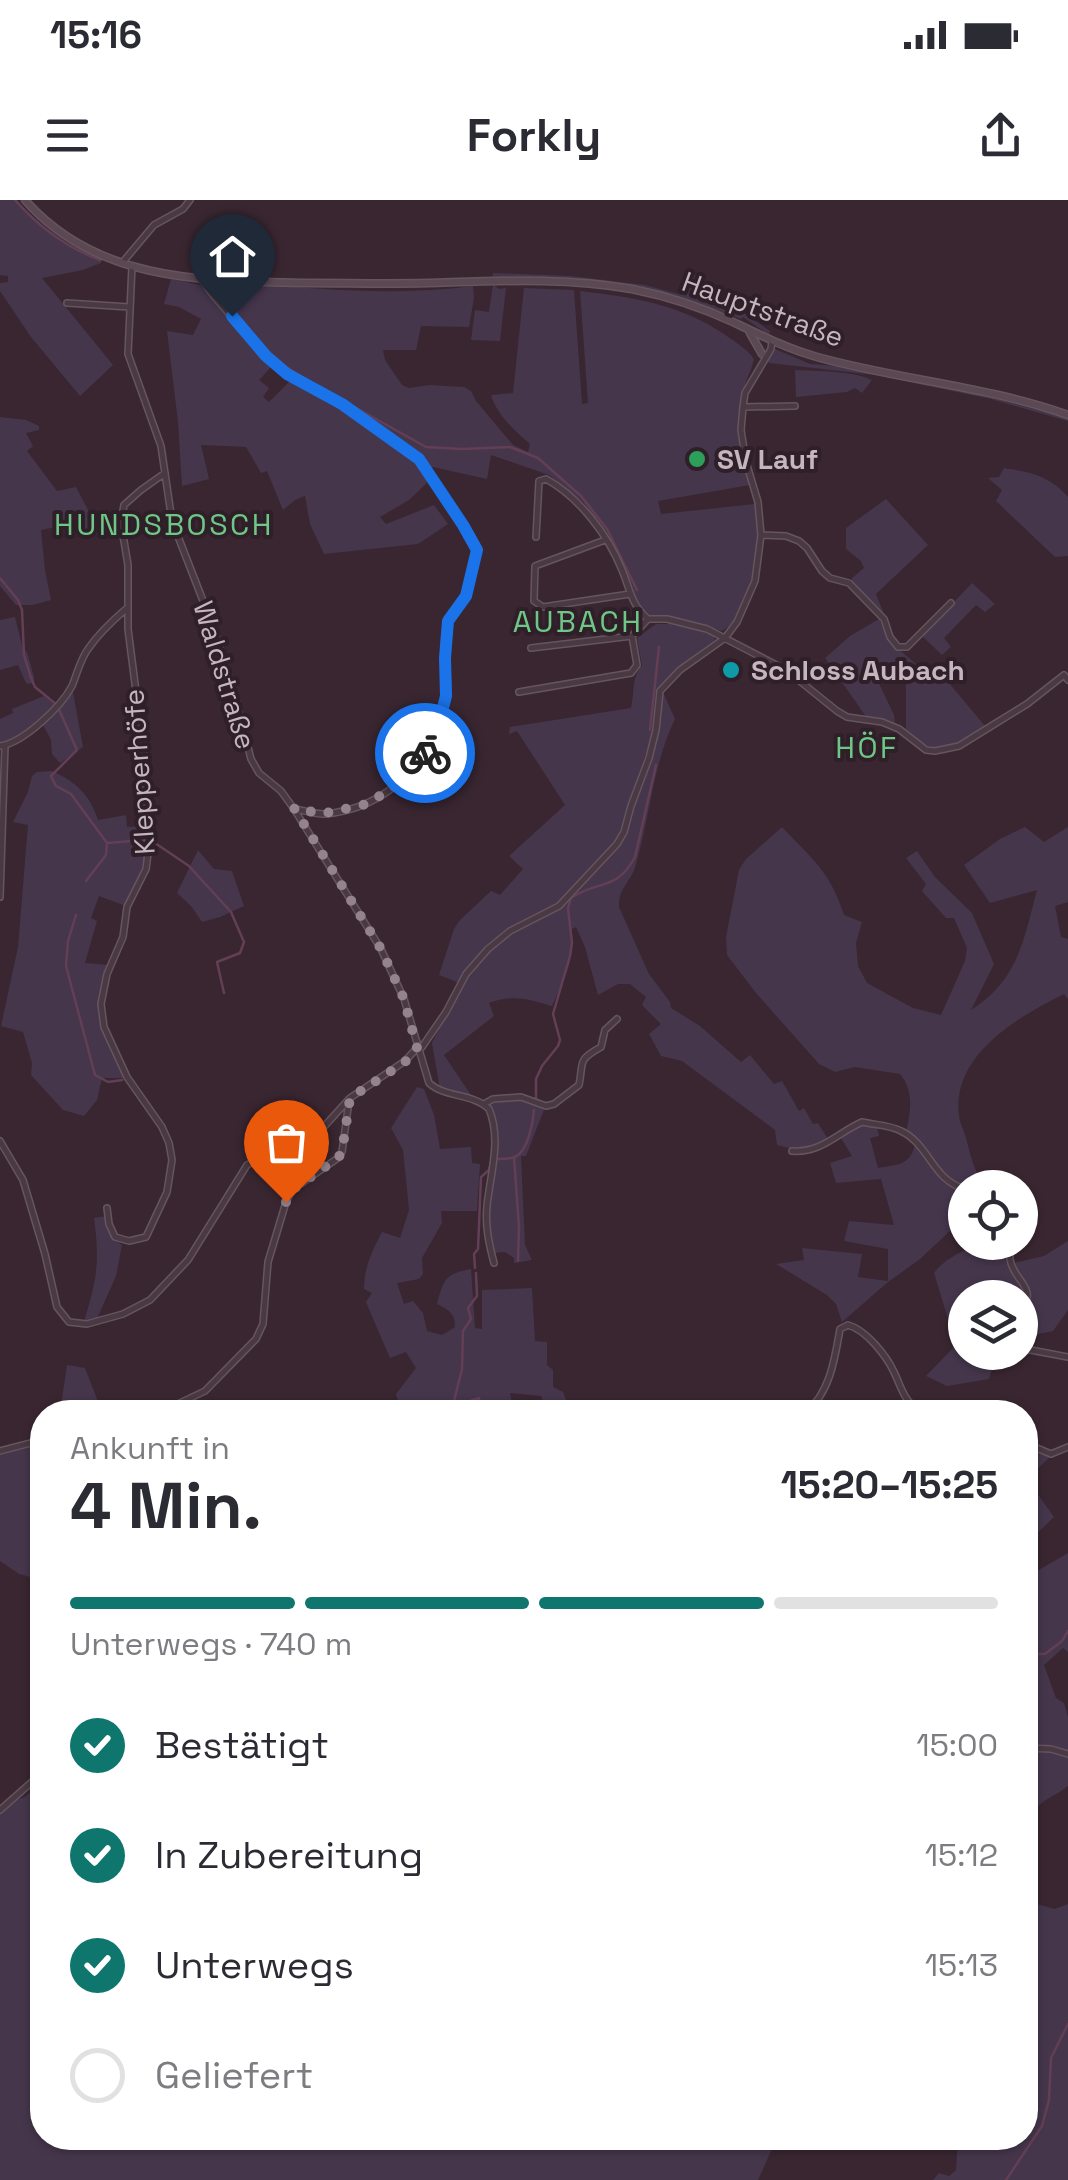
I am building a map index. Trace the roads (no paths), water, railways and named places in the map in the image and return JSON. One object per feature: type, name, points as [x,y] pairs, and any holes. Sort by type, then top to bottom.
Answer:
[{"type":"main road","name":"Hauptstraße","points":[[25,200],[67,236],[132,268],[202,280],[411,284],[562,281],[634,290],[682,302],[812,356],[988,393],[1068,415]]},
{"type":"main road","points":[[746,328],[762,354]]},
{"type":"street","points":[[122,263],[154,225],[183,209],[190,200]]},
{"type":"street","name":"Waldstraße","points":[[132,268],[128,354],[160,446],[172,520],[214,629],[251,759],[259,773],[294,808],[381,949],[404,999],[424,1072],[432,1086],[484,1104]]},
{"type":"street","points":[[202,280],[266,356],[287,374],[342,404],[419,459],[477,550],[466,596],[448,621],[446,696],[438,731],[416,768],[367,804],[322,814],[294,808]]},
{"type":"street","points":[[68,303],[129,307]]},
{"type":"street","points":[[760,363],[772,341]]},
{"type":"street","points":[[0,1141],[23,1180],[57,1307],[68,1322],[87,1324],[123,1314],[150,1300],[188,1260],[247,1165],[311,1142],[350,1098],[420,1048],[446,1012],[466,974],[488,949],[510,931],[558,906],[624,832],[649,758],[660,691],[680,670],[726,638],[755,581],[761,535],[758,502],[741,430],[745,393],[772,341]]},
{"type":"street","points":[[743,408],[795,406]]},
{"type":"street","name":"Klepperhöfe","points":[[107,1208],[115,1237],[130,1242],[146,1236],[168,1192],[172,1160],[162,1126],[127,1078],[100,1004],[123,936],[127,907],[146,869],[148,853],[145,762],[126,609],[128,564],[121,523],[124,505],[166,473]]},
{"type":"street","points":[[536,536],[539,480],[546,479],[581,504],[622,568],[637,610],[648,619],[667,618],[707,629],[786,670],[836,711],[899,729],[926,750],[959,746],[1066,676]]},
{"type":"street","points":[[761,535],[799,541],[822,572],[849,583],[884,619],[898,648],[907,647],[951,603]]},
{"type":"street","points":[[605,540],[535,566],[534,600],[544,607],[630,594]]},
{"type":"street","points":[[0,898],[2,746],[38,725],[57,707],[70,690],[85,653],[126,609]]},
{"type":"street","points":[[531,648],[632,636],[648,619]]},
{"type":"street","points":[[519,692],[631,673],[636,665],[632,636]]},
{"type":"street","points":[[494,1263],[486,1211],[495,1135],[492,1117],[484,1104],[493,1099],[521,1098],[546,1106],[554,1104],[579,1085],[581,1063],[601,1047],[606,1030],[617,1019]]},
{"type":"street","points":[[187,1400],[206,1391],[256,1338],[263,1324],[268,1262],[279,1219],[292,1190],[342,1152],[350,1098]]},
{"type":"street","points":[[792,1151],[811,1150],[862,1122],[903,1131],[948,1181]]},
{"type":"street","points":[[817,1400],[832,1369],[840,1330],[848,1325],[860,1329],[890,1363],[906,1400]]},
{"type":"street","points":[[1038,1351],[1068,1356]]},
{"type":"street","points":[[0,1450],[30,1443]]},
{"type":"street","points":[[1038,1448],[1051,1454],[1068,1447]]},
{"type":"street","points":[[1038,1748],[1068,1754]]},
{"type":"street","points":[[0,1810],[30,1784]]},
{"type":"waterway","points":[[15,200],[54,235],[100,260]]},
{"type":"waterway","points":[[241,323],[285,366],[426,447],[510,447],[538,458],[581,496],[607,529],[637,590]]},
{"type":"waterway","points":[[0,578],[22,610],[24,655],[35,687],[57,705],[77,750],[51,776],[56,786],[71,794],[107,843],[106,855],[86,881]]},
{"type":"waterway","points":[[650,730],[659,647]]},
{"type":"waterway","points":[[536,1099],[536,1079],[560,1040],[553,1014],[570,956],[571,898],[614,880],[628,868],[635,857],[656,765]]},
{"type":"waterway","points":[[107,843],[145,840]]},
{"type":"waterway","points":[[152,841],[189,866],[231,912],[244,942],[240,953],[217,962],[224,993]]},
{"type":"waterway","points":[[76,915],[66,966],[95,1075],[108,1082],[122,1080]]},
{"type":"waterway","points":[[498,1159],[520,1154],[534,1110]]},
{"type":"waterway","points":[[514,1157],[518,1261]]},
{"type":"waterway","points":[[475,1268],[481,1177],[491,1162]]},
{"type":"waterway","points":[[454,1400],[462,1369],[463,1331],[471,1319],[468,1308],[477,1296],[476,1273]]},
{"type":"waterway","points":[[473,1400],[479,1400]]},
{"type":"waterway","points":[[1038,1654],[1045,1654],[1062,1641],[1068,1631]]},
{"type":"waterway","points":[[1038,2132],[1049,2100],[1051,2058],[1068,2024]]},
{"type":"waterway","points":[[1006,2180],[1026,2150]]},
{"type":"place","name":"SV Lauf","points":[[697,459]]},
{"type":"place","name":"Schloss Aubach","points":[[731,670]]},
{"type":"district","name":"HUNDSBOSCH","points":[[164,524]]},
{"type":"district","name":"AUBACH","points":[[578,621]]},
{"type":"district","name":"HÖF","points":[[867,747]]}]
